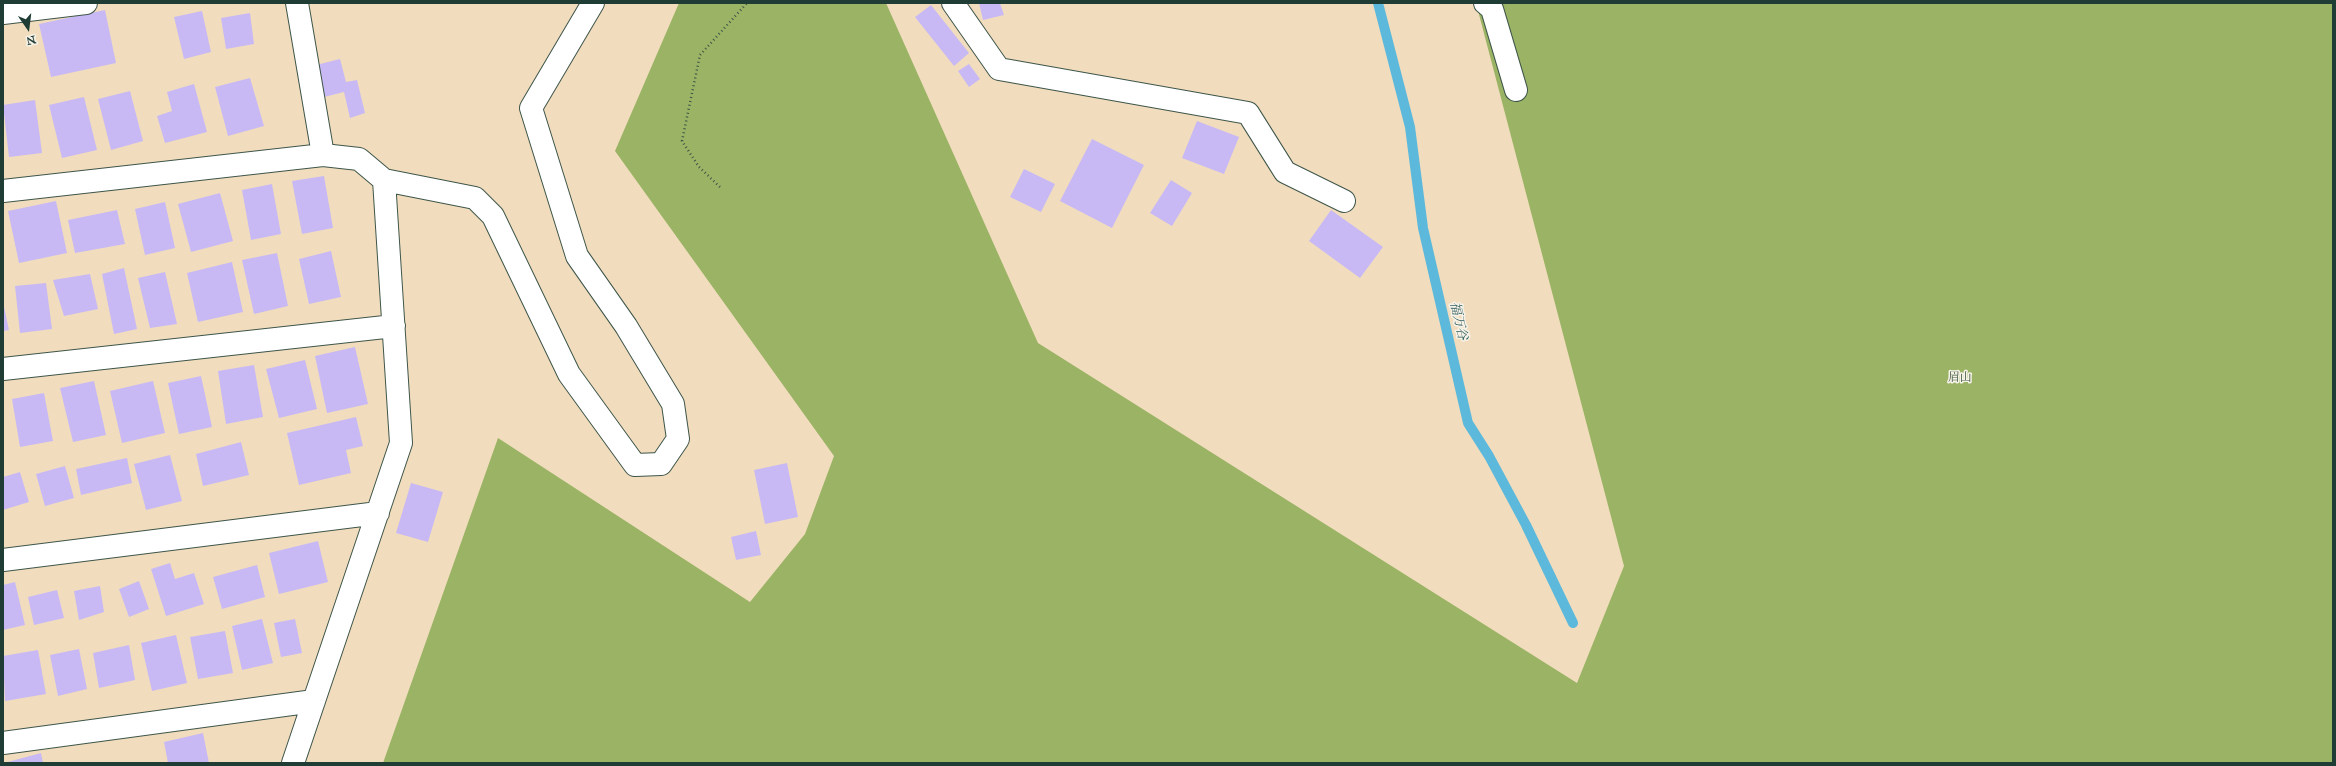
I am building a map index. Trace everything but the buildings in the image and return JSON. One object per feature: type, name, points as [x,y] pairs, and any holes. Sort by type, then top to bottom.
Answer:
[{"type":"street","points":[[3,13],[86,3]]},
{"type":"street","points":[[297,3],[323,155]]},
{"type":"street","points":[[3,191],[323,155],[359,159],[384,180],[475,198],[493,216],[569,374],[635,465],[661,464],[678,440],[673,404],[626,326],[577,256],[531,108],[593,3]]},
{"type":"street","points":[[953,3],[999,69],[1248,113],[1285,172],[1344,201]]},
{"type":"street","points":[[1485,3],[1492,9],[1516,90]]},
{"type":"street","points":[[292,763],[401,443],[384,180]]},
{"type":"street","points":[[3,369],[394,326]]},
{"type":"street","points":[[3,560],[378,513]]},
{"type":"street","points":[[3,743],[314,701]]},
{"type":"path","points":[[720,187],[699,167],[682,141],[700,55],[747,3]]},
{"type":"green space","name":"眉山","points":[[679,3],[886,3],[1038,343],[1577,683],[1624,566],[1476,3],[2333,3],[2333,763],[383,763],[498,438],[750,602],[805,534],[834,456],[615,151]]},
{"type":"waterway","name":"福万谷","points":[[1378,3],[1410,127],[1423,228],[1468,423],[1489,456],[1526,525],[1573,623]]}]
